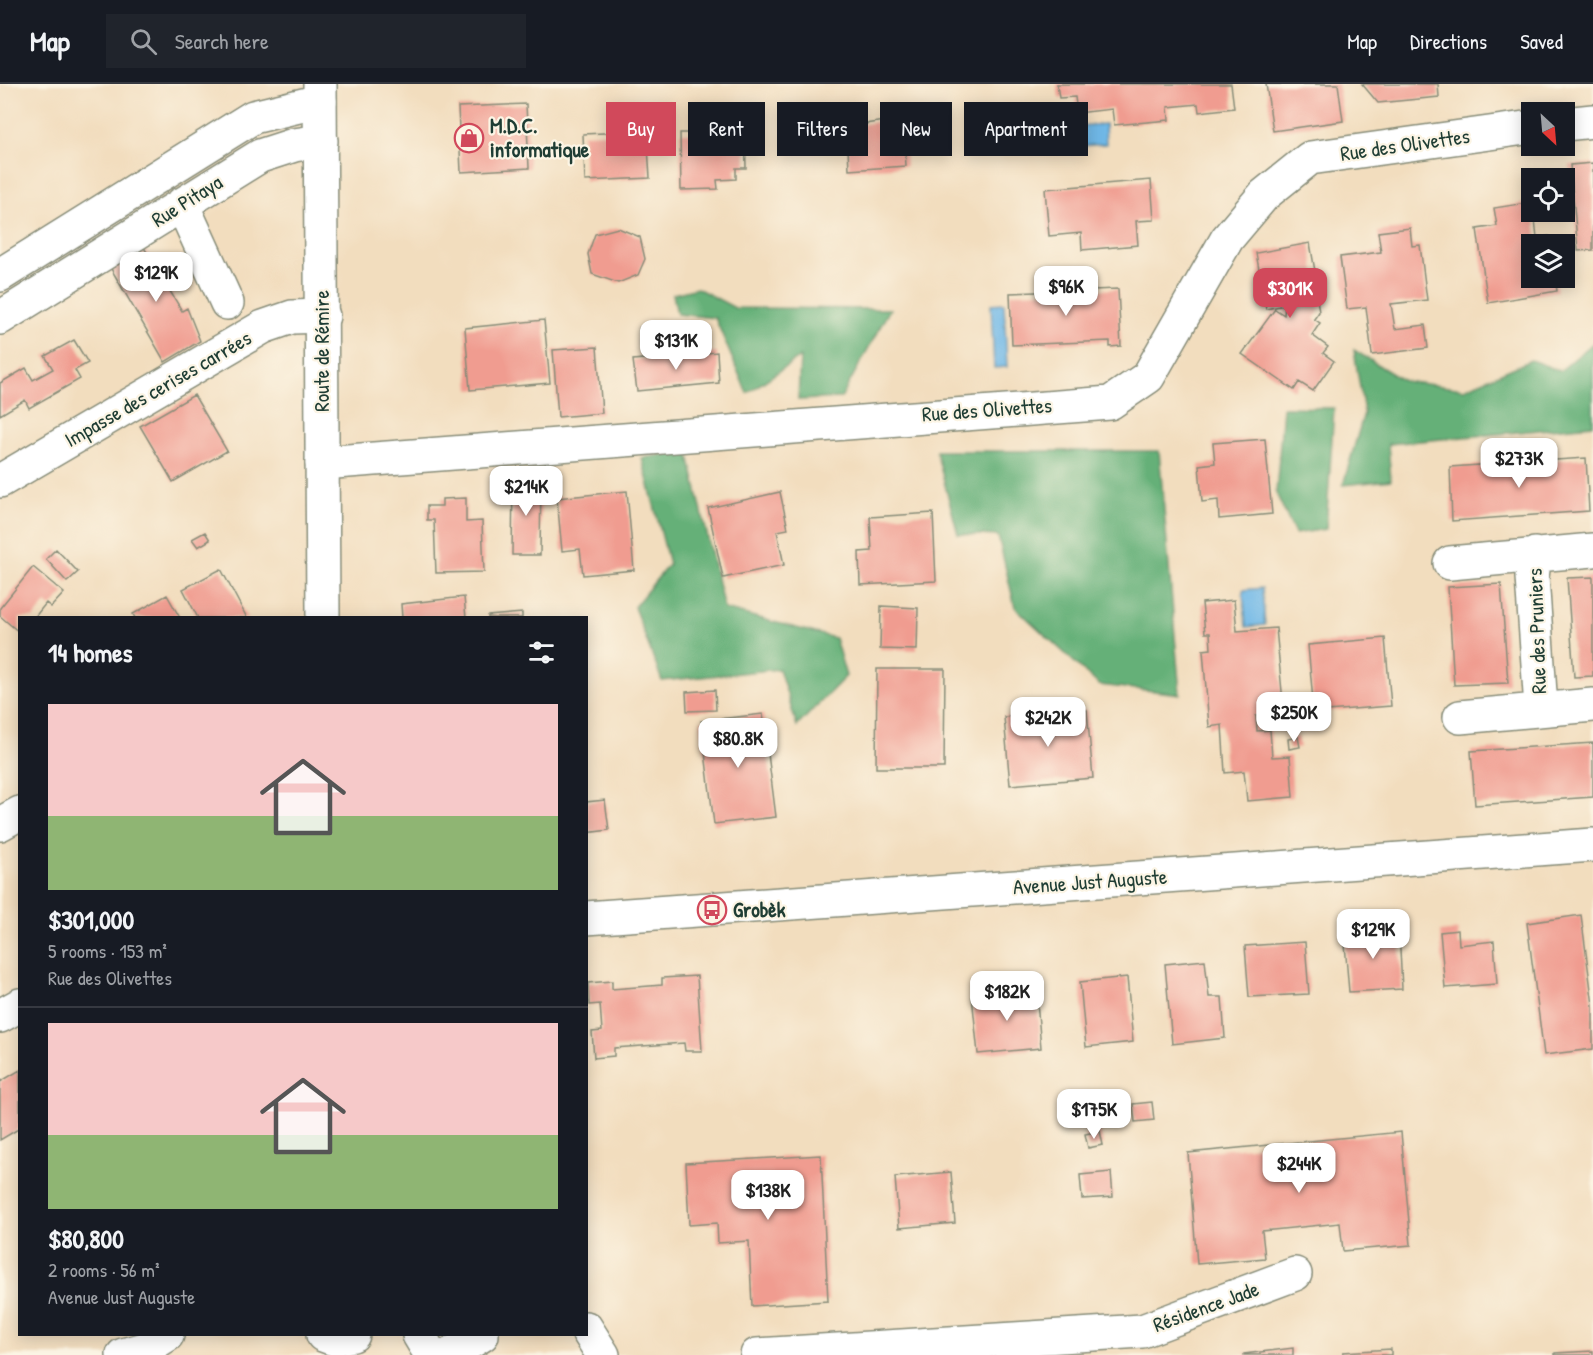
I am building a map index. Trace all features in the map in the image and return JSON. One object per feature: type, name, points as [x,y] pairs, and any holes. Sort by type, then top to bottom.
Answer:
[{"type":"street","name":"Route de Rémire","points":[[320,93],[323,616]]},
{"type":"street","points":[[0,275],[253,117],[320,93]]},
{"type":"street","points":[[1575,123],[1593,121]]},
{"type":"street","name":"Rue des Olivettes","points":[[322,463],[1110,403],[1148,378],[1227,239],[1264,195],[1310,158],[1521,129]]},
{"type":"street","name":"Rue Pitaya","points":[[0,318],[260,156],[294,145],[321,141]]},
{"type":"street","points":[[182,204],[226,303]]},
{"type":"street","name":"Impasse des cerises carrées","points":[[0,481],[263,327],[292,317],[322,316]]},
{"type":"street","name":"Rue des Pruniers","points":[[1450,563],[1593,550]]},
{"type":"street","name":"Rue des Pruniers","points":[[1535,554],[1532,577],[1541,708]]},
{"type":"street","name":"Rue des Pruniers","points":[[1460,717],[1593,705]]},
{"type":"street","points":[[0,824],[18,814]]},
{"type":"street","name":"Avenue Just Auguste","points":[[588,918],[1593,845]]},
{"type":"street","points":[[0,1016],[18,1006]]},
{"type":"street","name":"Résidence Jade","points":[[757,1355],[1142,1331],[1295,1274]]},
{"type":"street","points":[[588,1331],[603,1355]]},
{"type":"street","points":[[123,1355],[145,1349],[165,1336]]},
{"type":"street","points":[[326,1336],[334,1339],[348,1336]]},
{"type":"street","points":[[420,1336],[431,1355]]},
{"type":"street","points":[[449,1355],[480,1336]]},
{"type":"green space","points":[[697,288],[735,308],[890,309],[841,398],[798,400],[800,357],[747,393],[715,318],[677,314],[673,294]]},
{"type":"green space","points":[[1593,343],[1593,425],[1388,444],[1391,480],[1343,485],[1364,413],[1354,350],[1404,381],[1464,389],[1531,360],[1560,371]]},
{"type":"green space","points":[[1283,407],[1334,408],[1326,529],[1295,534],[1276,493]]},
{"type":"green space","points":[[688,451],[724,609],[835,638],[846,676],[797,726],[779,669],[662,681],[634,607],[669,564],[642,458]]},
{"type":"green space","points":[[936,451],[1159,451],[1180,694],[1099,685],[1015,607],[998,536],[958,534]]},
{"type":"water","points":[[1105,124],[1106,144],[1088,145],[1088,125]]},
{"type":"water","points":[[1004,303],[1007,367],[994,368],[991,304]]},
{"type":"water","points":[[692,324],[694,344],[640,350],[638,330]]},
{"type":"water","points":[[1262,588],[1265,625],[1246,627],[1243,590]]},
{"type":"building","points":[[1057,84],[1231,84],[1234,108],[1199,112],[1198,104],[1168,107],[1169,120],[1114,125],[1112,109],[1088,112],[1088,102],[1076,102],[1075,97],[1059,98]]},
{"type":"building","points":[[1266,84],[1338,84],[1343,121],[1273,131]]},
{"type":"building","points":[[1362,84],[1438,84],[1439,97],[1378,103]]},
{"type":"building","points":[[526,104],[529,168],[461,172],[458,107]]},
{"type":"building","points":[[880,122],[880,156],[905,156],[906,166],[849,170],[848,156],[868,156],[868,124]]},
{"type":"building","points":[[606,133],[606,156],[649,156],[650,178],[585,181],[583,134]]},
{"type":"building","points":[[680,133],[688,133],[688,156],[746,156],[746,168],[736,168],[736,179],[717,180],[718,189],[681,190]]},
{"type":"building","points":[[1593,163],[1593,250],[1578,251],[1575,219],[1575,168],[1570,168],[1570,165]]},
{"type":"building","points":[[1151,180],[1154,220],[1136,221],[1138,245],[1082,250],[1081,233],[1049,236],[1045,189]]},
{"type":"building","points":[[1521,204],[1521,222],[1535,222],[1537,234],[1521,234],[1521,288],[1557,288],[1557,291],[1488,303],[1477,229],[1497,226],[1494,208]]},
{"type":"building","points":[[618,228],[640,237],[645,259],[638,275],[618,283],[592,274],[588,254],[595,234]]},
{"type":"building","points":[[1410,228],[1412,246],[1420,245],[1427,300],[1391,304],[1395,329],[1425,325],[1428,348],[1372,355],[1366,307],[1347,309],[1340,257],[1381,252],[1378,232]]},
{"type":"building","points":[[1310,243],[1320,299],[1317,299],[1319,312],[1314,319],[1320,323],[1312,335],[1328,347],[1323,353],[1334,361],[1313,391],[1299,382],[1294,390],[1242,354],[1275,309],[1284,315],[1285,305],[1266,309],[1256,253]]},
{"type":"building","points":[[143,246],[155,265],[166,258],[174,271],[162,278],[182,311],[187,308],[200,341],[165,362],[110,267]]},
{"type":"building","points":[[1118,289],[1121,346],[1110,347],[1110,341],[1012,345],[1010,293]]},
{"type":"building","points":[[544,320],[550,383],[470,390],[465,328]]},
{"type":"building","points":[[74,340],[88,363],[75,370],[80,379],[29,408],[25,400],[0,415],[0,383],[26,368],[33,380],[53,369],[45,356]]},
{"type":"building","points":[[597,347],[602,413],[558,417],[553,350]]},
{"type":"building","points":[[717,352],[719,383],[637,391],[633,360]]},
{"type":"building","points":[[194,395],[227,451],[173,482],[140,426]]},
{"type":"building","points":[[1265,439],[1272,514],[1219,519],[1218,500],[1202,502],[1199,465],[1215,463],[1213,443]]},
{"type":"building","points":[[1586,458],[1589,511],[1452,521],[1450,467]]},
{"type":"building","points":[[513,479],[541,480],[540,555],[512,555]]},
{"type":"building","points":[[627,491],[634,570],[583,575],[580,549],[562,551],[557,498]]},
{"type":"building","points":[[780,492],[788,529],[777,531],[784,565],[723,578],[708,508]]},
{"type":"building","points":[[466,498],[466,522],[482,521],[484,572],[436,573],[434,520],[427,520],[427,506],[442,506],[442,499]]},
{"type":"building","points":[[933,513],[936,581],[860,585],[859,552],[872,551],[870,517]]},
{"type":"building","points":[[205,532],[210,540],[198,547],[192,539]]},
{"type":"building","points":[[56,549],[78,572],[67,582],[46,559]]},
{"type":"building","points":[[33,567],[64,593],[51,607],[46,603],[36,616],[18,616],[18,631],[0,616],[0,608]]},
{"type":"building","points":[[221,569],[246,616],[197,616],[183,589]]},
{"type":"building","points":[[1593,577],[1593,676],[1574,677],[1567,578]]},
{"type":"building","points":[[1501,584],[1508,683],[1454,685],[1448,587]]},
{"type":"building","points":[[167,595],[179,616],[134,616],[133,614]]},
{"type":"building","points":[[464,597],[466,616],[402,616],[401,604]]},
{"type":"building","points":[[1234,600],[1237,631],[1276,628],[1284,713],[1256,716],[1257,731],[1270,730],[1272,757],[1290,756],[1293,797],[1247,801],[1244,771],[1225,773],[1222,725],[1209,727],[1203,650],[1211,649],[1210,633],[1205,633],[1202,603]]},
{"type":"building","points":[[881,606],[918,608],[917,650],[880,649]]},
{"type":"building","points":[[522,613],[522,616],[488,616]]},
{"type":"building","points":[[1385,638],[1391,706],[1314,712],[1308,645]]},
{"type":"building","points":[[877,669],[945,669],[944,768],[876,768]]},
{"type":"building","points":[[715,690],[716,710],[687,711],[686,692]]},
{"type":"building","points":[[1087,710],[1093,778],[1010,785],[1004,717]]},
{"type":"building","points":[[763,714],[776,817],[714,824],[701,721]]},
{"type":"building","points":[[1298,737],[1300,747],[1289,749],[1288,739]]},
{"type":"building","points":[[1593,743],[1593,797],[1475,805],[1471,751]]},
{"type":"building","points":[[605,800],[609,830],[588,833],[588,802]]},
{"type":"building","points":[[1581,915],[1593,1005],[1593,1049],[1544,1055],[1527,923]]},
{"type":"building","points":[[1399,929],[1402,989],[1349,992],[1344,932]]},
{"type":"building","points":[[1458,930],[1459,945],[1494,941],[1497,984],[1445,988],[1440,932]]},
{"type":"building","points":[[1305,942],[1309,994],[1249,997],[1245,946]]},
{"type":"building","points":[[1205,960],[1209,997],[1222,997],[1225,1038],[1172,1044],[1165,964]]},
{"type":"building","points":[[697,976],[702,1051],[685,1051],[684,1043],[614,1048],[614,1056],[594,1058],[592,1032],[602,1031],[600,1004],[589,1005],[588,983],[612,981],[612,989],[662,985],[662,978]]},
{"type":"building","points":[[1127,977],[1133,1042],[1086,1047],[1080,982]]},
{"type":"building","points":[[1036,990],[1041,1048],[978,1054],[972,996]]},
{"type":"building","points":[[18,1071],[18,1129],[0,1140],[0,1082]]},
{"type":"building","points":[[1152,1102],[1154,1120],[1135,1122],[1133,1104]]},
{"type":"building","points":[[1100,1131],[1103,1145],[1088,1148],[1085,1134]]},
{"type":"building","points":[[1401,1132],[1411,1245],[1343,1251],[1340,1223],[1262,1231],[1265,1258],[1197,1264],[1188,1153]]},
{"type":"building","points":[[821,1155],[828,1301],[752,1306],[749,1241],[718,1243],[717,1223],[689,1225],[686,1163]]},
{"type":"building","points":[[951,1172],[955,1223],[899,1228],[895,1177]]},
{"type":"building","points":[[1111,1172],[1113,1197],[1082,1199],[1080,1175]]},
{"type":"building","points":[[1293,1348],[1293,1355],[1244,1355],[1244,1354]]},
{"type":"building","points":[[1391,1349],[1391,1355],[1343,1355],[1343,1352]]},
{"type":"building","points":[[1593,1351],[1593,1355],[1555,1355],[1555,1353]]},
{"type":"place","name":"M.D.C. informatique","points":[[469,138]]},
{"type":"place","name":"Grobèk","points":[[712,910]]}]
